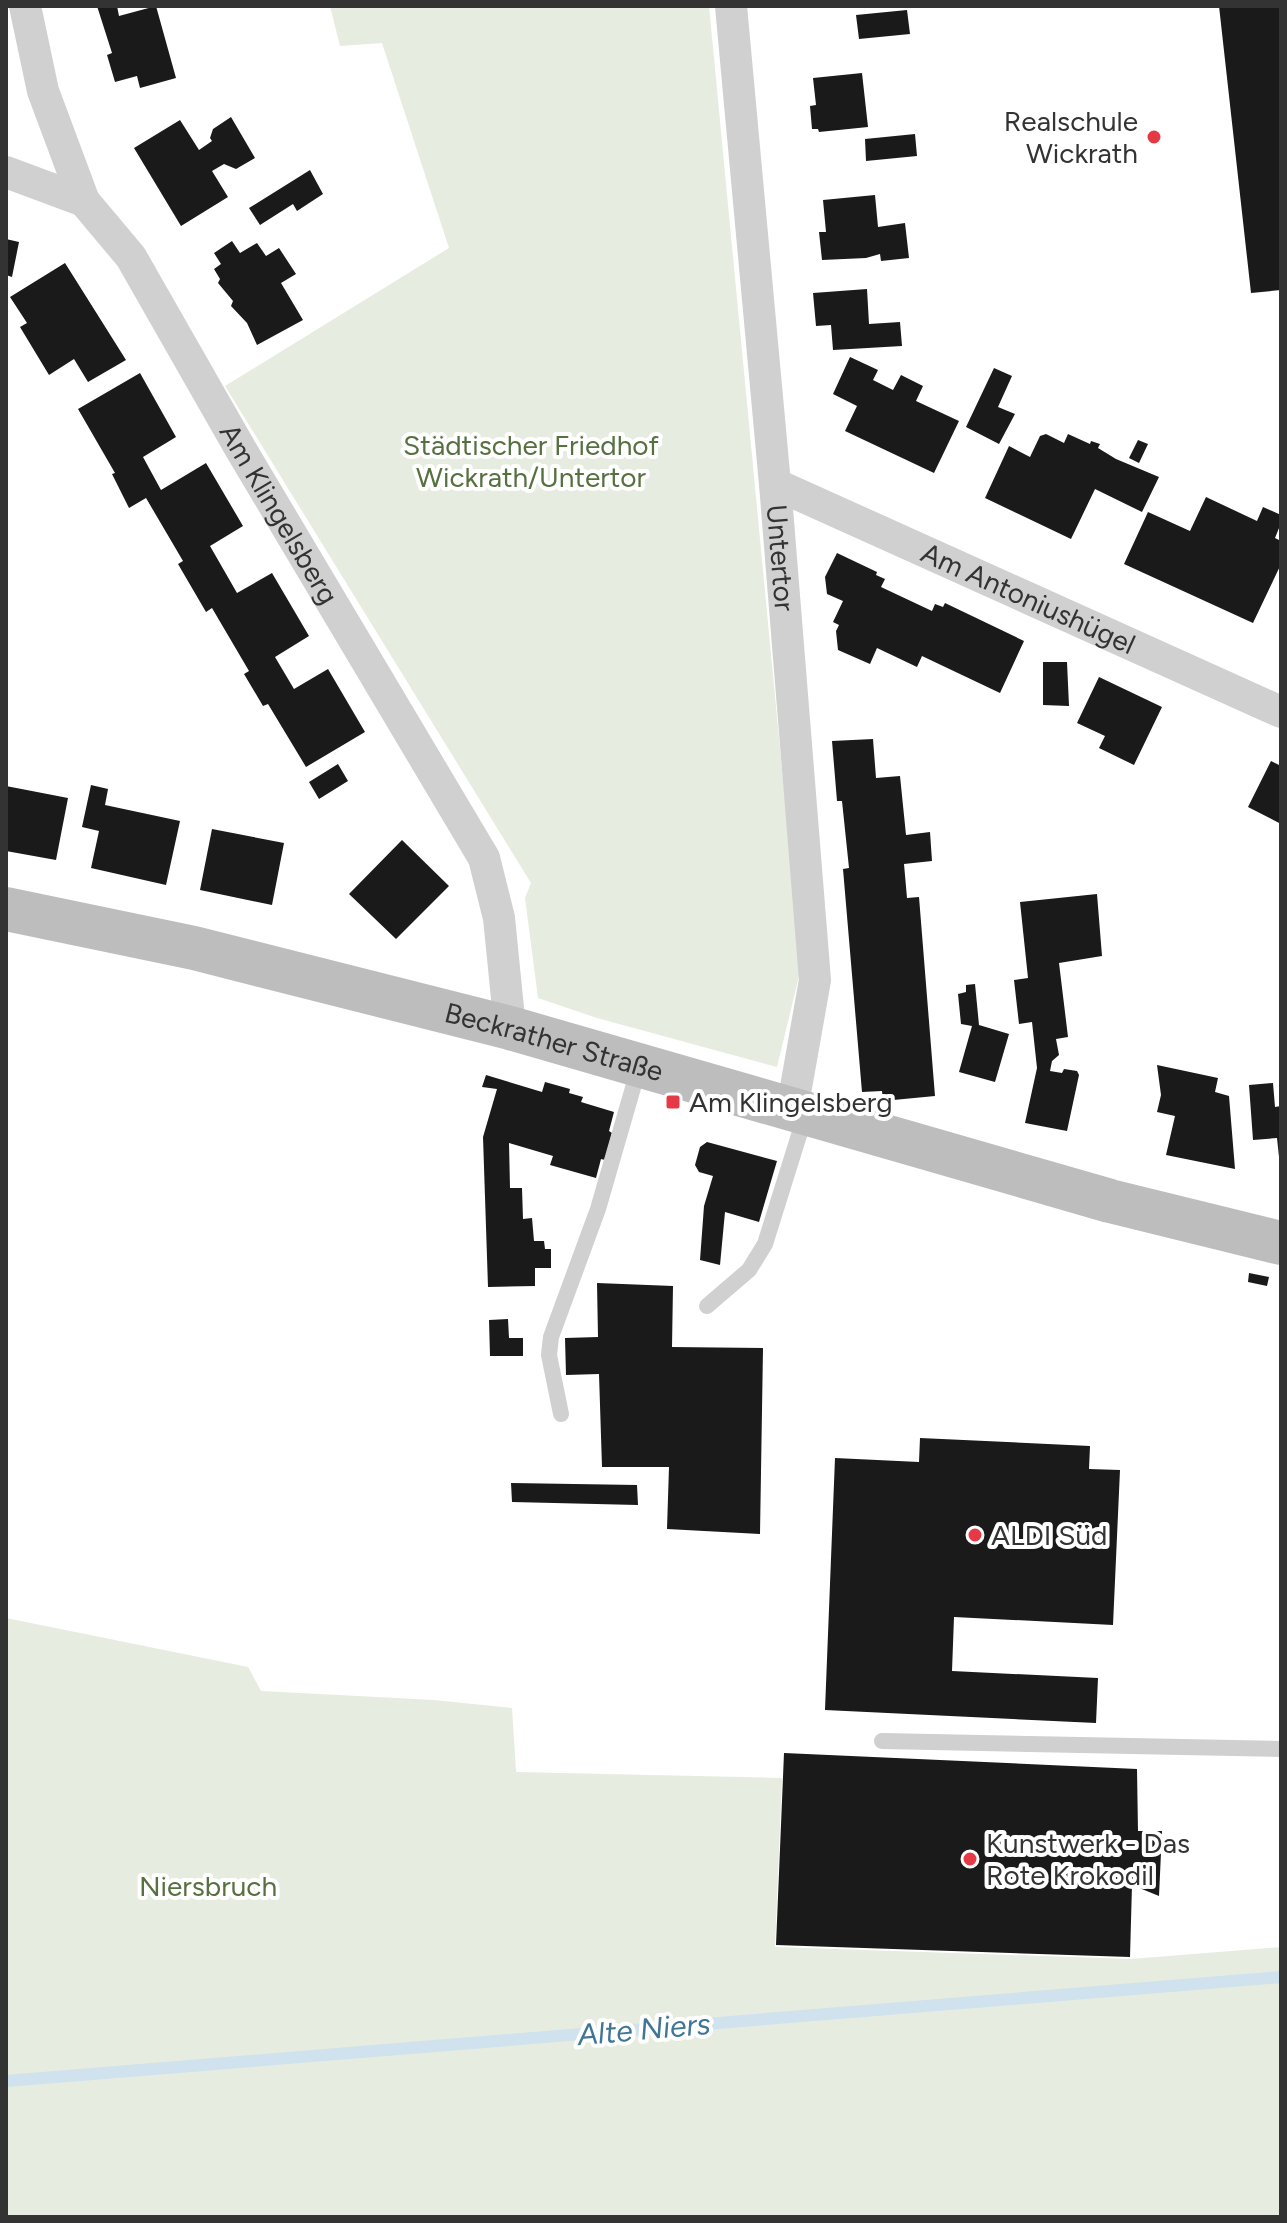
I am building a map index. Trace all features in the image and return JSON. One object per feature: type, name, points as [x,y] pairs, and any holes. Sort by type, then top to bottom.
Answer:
[{"type":"street","name":"Am Klingelsberg","points":[[25,6],[43,91],[84,201],[131,257],[240,448],[484,858],[499,918],[510,1028]]},
{"type":"street","name":"Untertor","points":[[731,6],[775,484],[815,980],[798,1112]]},
{"type":"street","points":[[6,172],[84,201]]},
{"type":"street","name":"Am Antoniushügel","points":[[775,484],[1281,712]]},
{"type":"street","name":"Beckrather Straße","points":[[6,909],[194,948],[510,1028],[1110,1201],[1281,1243]]},
{"type":"lane","points":[[561,1414],[549,1355],[551,1337],[598,1209],[639,1065]]},
{"type":"lane","points":[[707,1306],[749,1270],[765,1244],[798,1112]]},
{"type":"lane","points":[[882,1741],[1281,1749]]},
{"type":"green space","name":"Städtischer Friedhof Wickrath/Untertor","points":[[330,6],[709,6],[801,968],[777,1067],[597,1018],[538,998],[525,898],[531,883],[225,386],[449,248],[382,43],[340,46]]},
{"type":"green space","name":"Niersbruch","points":[[6,1618],[248,1667],[261,1691],[434,1700],[512,1708],[516,1772],[782,1778],[775,1947],[1131,1959],[1281,1947],[1281,2217],[6,2217]]},
{"type":"building","points":[[97,6],[117,6],[119,16],[156,6],[176,78],[140,88],[137,76],[115,82],[107,55],[112,53]]},
{"type":"building","points":[[1219,6],[1281,6],[1281,290],[1251,293]]},
{"type":"building","points":[[907,10],[910,34],[859,39],[856,15]]},
{"type":"building","points":[[862,73],[868,127],[819,132],[812,129],[810,106],[816,105],[813,78]]},
{"type":"building","points":[[231,117],[255,158],[236,169],[224,164],[212,171],[228,197],[181,226],[134,148],[180,120],[199,150],[212,141],[213,129]]},
{"type":"building","points":[[915,134],[917,156],[866,161],[865,139]]},
{"type":"building","points":[[310,170],[323,194],[297,211],[293,204],[260,225],[249,208]]},
{"type":"building","points":[[875,195],[878,227],[905,223],[909,258],[881,261],[880,254],[866,258],[822,260],[819,232],[826,232],[823,200]]},
{"type":"building","points":[[6,239],[19,242],[12,277],[6,275]]},
{"type":"building","points":[[232,241],[240,253],[257,243],[266,256],[279,248],[296,274],[281,283],[303,320],[257,345],[247,323],[231,306],[233,301],[218,283],[220,279],[214,269],[221,264],[214,253]]},
{"type":"building","points":[[65,263],[126,360],[88,382],[74,359],[49,375],[20,327],[27,323],[10,297]]},
{"type":"building","points":[[867,289],[869,324],[900,322],[902,346],[833,350],[831,325],[816,326],[813,293]]},
{"type":"building","points":[[850,357],[878,370],[873,380],[893,390],[901,375],[923,386],[916,401],[959,421],[934,473],[845,431],[857,406],[833,394]]},
{"type":"building","points":[[994,368],[1012,376],[998,407],[1015,414],[999,444],[966,427]]},
{"type":"building","points":[[140,373],[176,437],[143,457],[161,490],[206,463],[243,526],[210,546],[237,593],[272,573],[309,636],[275,657],[294,689],[328,669],[365,732],[306,767],[268,704],[263,706],[244,674],[249,671],[212,608],[206,612],[178,564],[183,561],[146,498],[129,508],[112,474],[115,473],[78,409]]},
{"type":"building","points":[[1046,434],[1064,443],[1068,434],[1090,444],[1091,441],[1100,444],[1098,448],[1116,459],[1159,477],[1142,512],[1095,489],[1071,539],[985,498],[1009,446],[1030,457],[1040,436]]},
{"type":"building","points":[[1138,440],[1148,444],[1139,463],[1129,458]]},
{"type":"building","points":[[1206,497],[1257,521],[1263,507],[1281,515],[1275,538],[1281,541],[1281,564],[1253,623],[1124,564],[1148,512],[1190,531]]},
{"type":"building","points":[[837,553],[877,572],[876,575],[885,579],[881,587],[932,611],[935,604],[943,607],[945,603],[1024,641],[1000,693],[922,656],[917,667],[877,648],[870,664],[838,650],[836,631],[839,625],[833,622],[843,601],[827,594],[825,577]]},
{"type":"building","points":[[1043,662],[1067,662],[1069,706],[1043,705]]},
{"type":"building","points":[[1099,677],[1162,707],[1134,765],[1099,748],[1105,736],[1077,723]]},
{"type":"building","points":[[873,739],[876,778],[900,776],[906,835],[930,832],[932,861],[904,864],[907,898],[919,897],[935,1096],[883,1101],[882,1091],[862,1092],[843,869],[849,868],[842,801],[837,801],[832,741]]},
{"type":"building","points":[[1271,761],[1281,766],[1281,824],[1248,807]]},
{"type":"building","points":[[338,764],[348,781],[319,799],[309,782]]},
{"type":"building","points":[[91,785],[108,789],[105,805],[180,821],[166,885],[91,868],[99,831],[82,827]]},
{"type":"building","points":[[6,786],[68,798],[56,860],[6,851]]},
{"type":"building","points":[[212,829],[284,843],[272,905],[200,890]]},
{"type":"building","points":[[402,840],[449,886],[396,939],[349,894]]},
{"type":"building","points":[[1097,894],[1102,956],[1059,963],[1068,1037],[1056,1039],[1059,1055],[1052,1061],[1050,1071],[1062,1073],[1064,1069],[1077,1071],[1079,1075],[1067,1131],[1025,1123],[1037,1068],[1032,1022],[1019,1024],[1014,980],[1028,978],[1020,902]]},
{"type":"building","points":[[975,984],[979,1025],[1009,1034],[995,1082],[959,1072],[972,1026],[961,1024],[958,994],[966,992],[966,985]]},
{"type":"building","points":[[1157,1065],[1218,1078],[1215,1092],[1229,1096],[1235,1169],[1166,1155],[1175,1116],[1157,1112],[1161,1095]]},
{"type":"building","points":[[486,1075],[542,1092],[545,1082],[570,1089],[569,1093],[583,1097],[581,1102],[614,1112],[605,1160],[601,1159],[596,1178],[550,1165],[553,1156],[509,1143],[510,1188],[522,1188],[523,1219],[532,1218],[534,1241],[544,1241],[545,1249],[551,1249],[551,1268],[535,1268],[535,1286],[488,1287],[483,1137],[497,1089],[482,1087]]},
{"type":"building","points":[[1273,1083],[1275,1107],[1281,1106],[1279,1157],[1277,1138],[1253,1140],[1249,1085]]},
{"type":"building","points":[[707,1142],[777,1161],[759,1222],[725,1212],[720,1265],[700,1260],[704,1206],[713,1176],[699,1172],[695,1165],[700,1147]]},
{"type":"building","points":[[1249,1273],[1269,1277],[1267,1286],[1248,1282]]},
{"type":"building","points":[[597,1283],[673,1286],[672,1347],[763,1348],[760,1534],[667,1529],[669,1467],[602,1467],[599,1374],[566,1375],[565,1338],[598,1337]]},
{"type":"building","points":[[508,1319],[509,1338],[523,1338],[523,1356],[490,1356],[489,1320]]},
{"type":"building","name":"ALDI Süd","points":[[920,1438],[1090,1446],[1089,1469],[1120,1470],[1113,1625],[954,1617],[952,1671],[1098,1678],[1096,1723],[825,1710],[835,1458],[919,1462]]},
{"type":"building","points":[[511,1483],[637,1485],[638,1505],[512,1502]]},
{"type":"building","name":"Kunstwerk - Das Rote Krokodil","points":[[784,1753],[1137,1769],[1138,1831],[1162,1831],[1159,1896],[1132,1885],[1130,1957],[776,1945]]},
{"type":"waterway","name":"Alte Niers","points":[[6,2081],[1281,1977]]},
{"type":"place","name":"Realschule Wickrath","points":[[1154,137]]},
{"type":"place","name":"Am Klingelsberg","points":[[673,1102]]},
{"type":"place","name":"ALDI Süd","points":[[975,1535]]},
{"type":"place","name":"Kunstwerk - Das Rote Krokodil","points":[[970,1859]]}]
